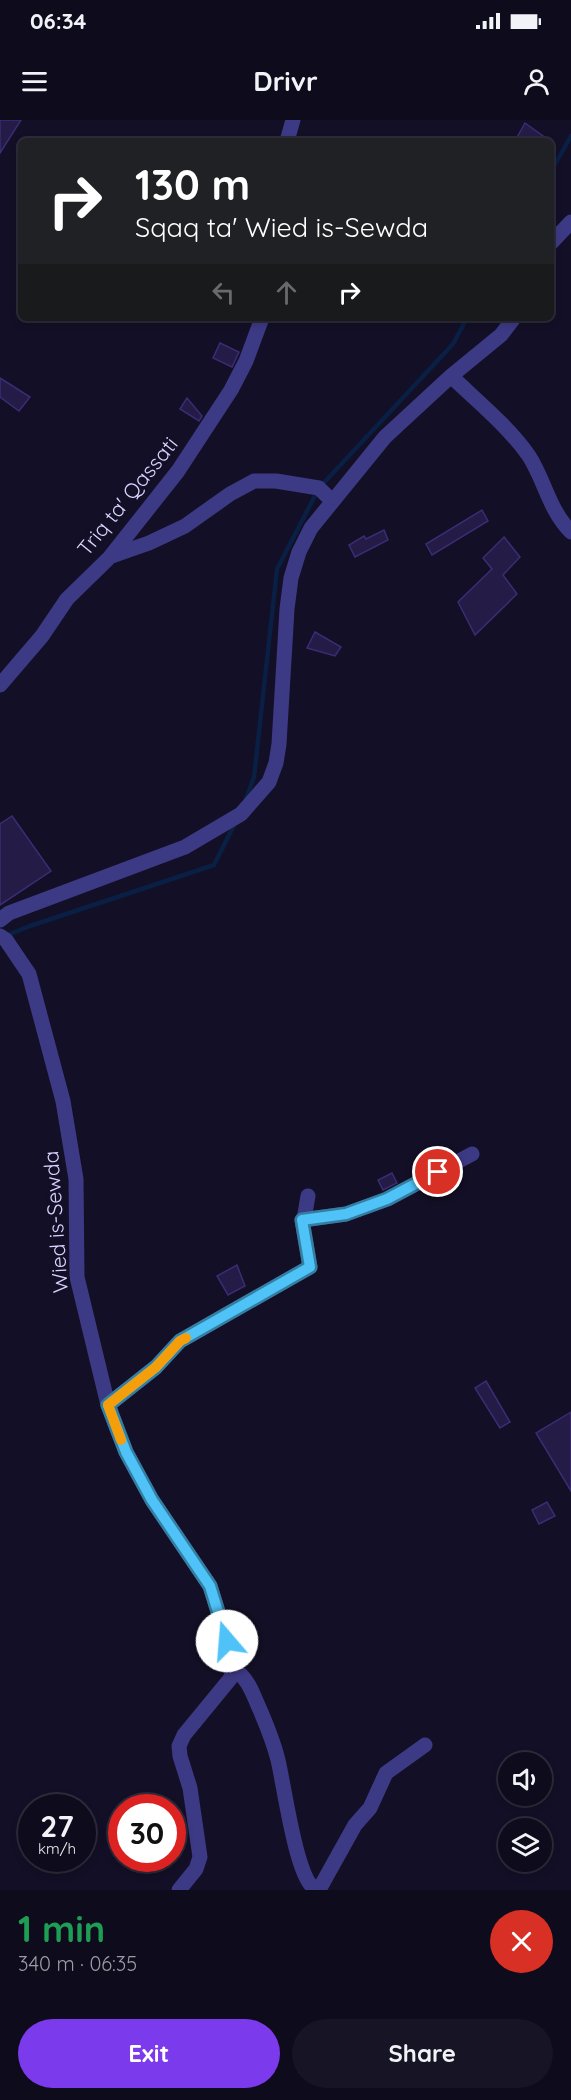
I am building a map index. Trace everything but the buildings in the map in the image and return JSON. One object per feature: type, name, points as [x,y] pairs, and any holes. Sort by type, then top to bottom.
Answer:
[{"type":"street","points":[[288,138],[293,120]]},
{"type":"street","points":[[554,240],[571,222]]},
{"type":"street","name":"Triq ta' Qassati","points":[[0,685],[42,636],[68,599],[110,557],[178,471],[211,422],[246,361],[261,321]]},
{"type":"street","points":[[0,920],[9,913],[185,847],[240,814],[269,782],[276,763],[279,744],[291,578],[299,552],[311,528],[385,437],[451,376],[501,335],[512,321]]},
{"type":"street","points":[[451,376],[516,439],[539,473],[554,510],[571,532]]},
{"type":"street","points":[[110,557],[149,543],[185,526],[230,494],[254,481],[276,481],[319,488],[332,501]]},
{"type":"street","name":"Wied is-Sewda","points":[[0,936],[6,940],[29,974],[63,1101],[76,1179],[77,1277],[108,1405],[126,1452],[152,1500],[210,1586],[233,1659],[234,1669]]},
{"type":"street","points":[[304,1219],[346,1214],[387,1199],[472,1154]]},
{"type":"street","points":[[108,1405],[156,1367],[180,1341],[310,1267],[302,1220],[308,1196]]},
{"type":"street","points":[[179,1890],[196,1869],[200,1857],[190,1788],[179,1746],[184,1735],[230,1679],[234,1669],[246,1680],[266,1722],[278,1759],[297,1852],[308,1884],[314,1888],[321,1886],[355,1825],[370,1808],[386,1773],[425,1745]]},
{"type":"waterway","points":[[554,166],[571,136]]},
{"type":"waterway","points":[[246,799],[254,777],[277,569],[319,488],[453,344],[465,321]]},
{"type":"waterway","points":[[5,936],[214,865],[235,823]]},
{"type":"slow traffic","points":[[121,1440],[108,1405],[156,1367],[180,1341],[186,1338]]},
{"type":"route","points":[[227,1641],[210,1586],[152,1500],[126,1452],[108,1405],[156,1367],[180,1341],[310,1267],[302,1220],[346,1214],[387,1199],[438,1172]]}]
